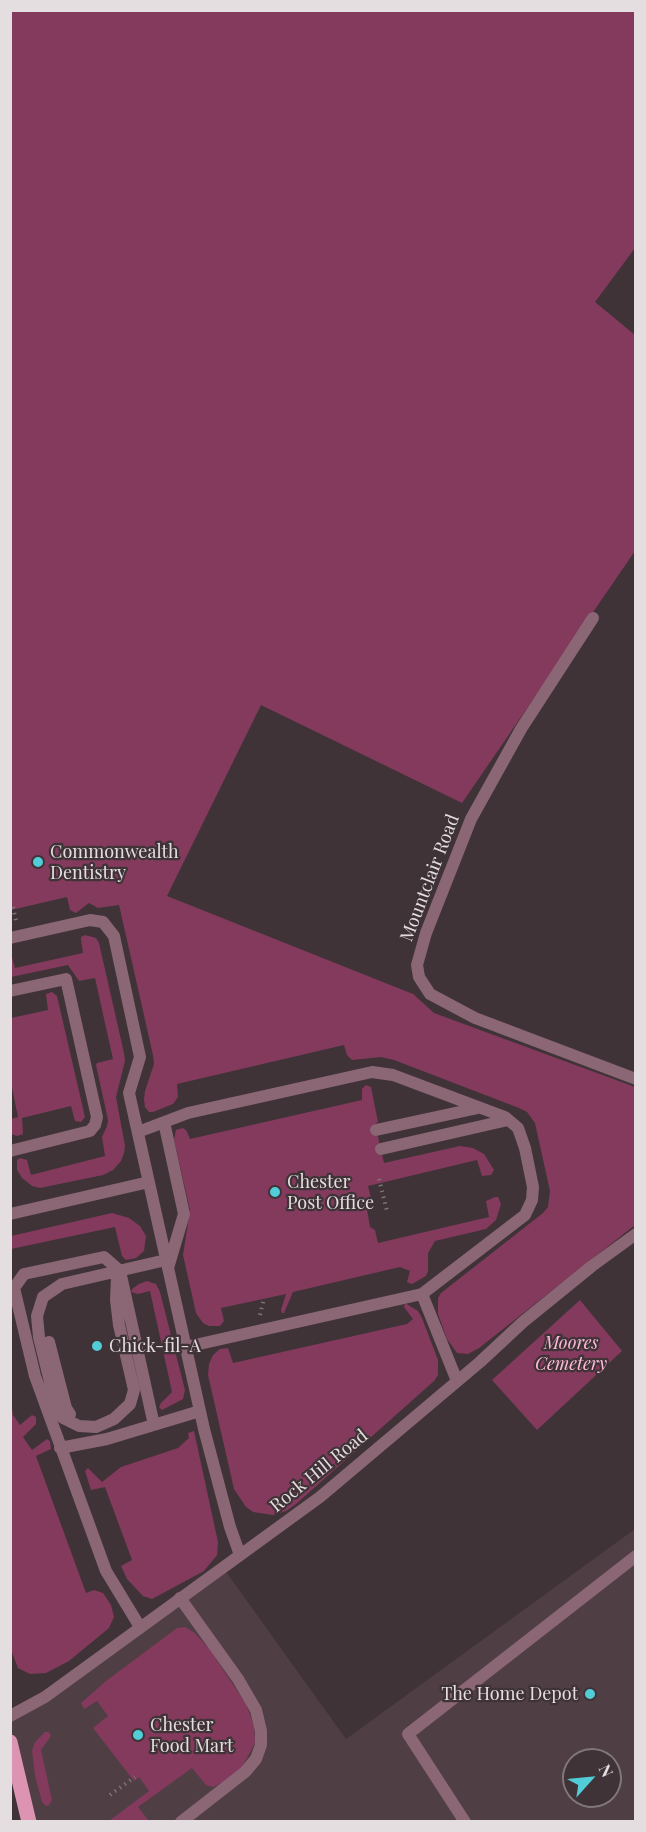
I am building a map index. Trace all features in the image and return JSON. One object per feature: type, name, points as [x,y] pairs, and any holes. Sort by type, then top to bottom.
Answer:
[{"type":"main road","points":[[10,1742],[29,1821]]},
{"type":"street","name":"Mountclair Road","points":[[593,618],[521,729],[471,819],[426,933],[417,965],[419,977],[430,994],[475,1018],[636,1079]]},
{"type":"street","points":[[10,939],[90,920],[104,922],[114,936],[140,1057],[129,1093],[200,1411],[227,1516],[240,1555]]},
{"type":"street","points":[[10,991],[66,979],[97,1117],[90,1131],[10,1151]]},
{"type":"street","points":[[138,1132],[188,1113],[372,1072],[393,1075],[505,1117],[518,1128],[525,1148],[533,1187],[532,1200],[525,1215],[422,1294],[186,1347]]},
{"type":"street","points":[[376,1130],[478,1107]]},
{"type":"street","points":[[381,1149],[508,1120]]},
{"type":"street","points":[[164,1122],[184,1214],[167,1264]]},
{"type":"street","points":[[10,1214],[149,1182]]},
{"type":"street","name":"Rock Hill Road","points":[[10,1716],[45,1697],[320,1497],[523,1322],[636,1234]]},
{"type":"street","points":[[140,1627],[106,1571],[35,1376],[14,1287],[24,1274],[104,1257],[120,1271],[154,1425]]},
{"type":"street","points":[[120,1271],[117,1277],[116,1300],[119,1325],[134,1390],[130,1404],[114,1419],[96,1427],[79,1426],[63,1418],[55,1402],[39,1337],[37,1316],[43,1297],[62,1284],[120,1271],[167,1264]]},
{"type":"street","points":[[422,1294],[457,1381]]},
{"type":"street","points":[[60,1448],[107,1439],[200,1411]]},
{"type":"street","points":[[465,1821],[408,1734],[636,1556]]},
{"type":"street","points":[[180,1598],[238,1679],[256,1710],[261,1731],[261,1745],[256,1759],[245,1772],[181,1821]]},
{"type":"path","points":[[379,1179],[387,1211]]},
{"type":"path","points":[[110,1796],[135,1777]]},
{"type":"shaded area","points":[[635,1529],[635,1821],[16,1821],[29,1819],[11,1737],[10,1718],[224,1569],[346,1739]]},
{"type":"green space","points":[[11,11],[635,11],[635,248],[595,302],[635,335],[635,551],[462,803],[261,705],[167,896],[413,994],[434,1013],[635,1087],[635,1225],[479,1348],[468,1354],[457,1353],[447,1339],[438,1314],[438,1298],[441,1293],[548,1207],[550,1191],[535,1123],[527,1112],[394,1060],[381,1057],[352,1060],[347,1055],[344,1045],[177,1084],[178,1097],[173,1104],[149,1112],[145,1107],[144,1099],[154,1064],[153,1055],[119,905],[98,908],[89,903],[76,913],[70,910],[67,897],[11,910]]},
{"type":"green space","points":[[85,935],[96,938],[99,943],[124,1053],[125,1061],[116,1097],[125,1146],[124,1153],[121,1161],[113,1170],[103,1175],[40,1188],[32,1186],[22,1178],[17,1170],[17,1160],[20,1158],[27,1160],[31,1175],[105,1156],[102,1137],[108,1120],[96,1065],[113,1059],[95,978],[79,981],[68,965],[11,977],[11,954],[15,968],[83,953],[81,937]]},
{"type":"green space","points":[[52,992],[57,996],[85,1117],[81,1122],[75,1121],[71,1106],[22,1118],[23,1134],[17,1136],[11,1134],[11,1119],[18,1117],[11,1083],[11,1018],[48,1010],[46,994]]},
{"type":"green space","name":"Chester Post Office","points":[[366,1085],[371,1087],[378,1122],[375,1124],[384,1163],[460,1146],[473,1148],[484,1154],[494,1170],[491,1175],[482,1176],[477,1160],[368,1186],[371,1198],[366,1204],[370,1227],[375,1230],[378,1243],[489,1217],[486,1201],[498,1197],[501,1204],[496,1220],[486,1229],[435,1241],[428,1253],[426,1276],[412,1284],[407,1282],[410,1271],[400,1267],[293,1292],[284,1313],[281,1310],[286,1294],[221,1308],[224,1321],[220,1326],[209,1326],[203,1323],[196,1313],[183,1255],[190,1210],[174,1140],[176,1130],[183,1128],[190,1139],[362,1100],[362,1089]]},
{"type":"green space","points":[[112,1213],[129,1218],[140,1226],[146,1236],[144,1251],[136,1258],[126,1260],[122,1256],[115,1227],[11,1249],[11,1236]]},
{"type":"green space","points":[[147,1281],[156,1284],[160,1292],[185,1390],[183,1399],[162,1410],[159,1407],[161,1403],[172,1392],[150,1291],[138,1294],[131,1292],[139,1284]]},
{"type":"green space","name":"Moores Cemetery","points":[[580,1300],[622,1351],[537,1430],[492,1380]]},
{"type":"green space","points":[[405,1303],[418,1311],[438,1360],[438,1375],[434,1381],[286,1511],[273,1515],[253,1512],[246,1507],[234,1489],[208,1375],[213,1355],[220,1349],[228,1348],[233,1363],[407,1324],[413,1319],[404,1307]]},
{"type":"green space","points":[[11,1402],[13,1415],[20,1425],[32,1415],[36,1417],[36,1424],[23,1437],[32,1450],[47,1439],[50,1441],[51,1449],[36,1456],[86,1593],[94,1590],[103,1593],[111,1605],[114,1617],[109,1628],[69,1661],[46,1673],[30,1674],[18,1668],[11,1650]]},
{"type":"green space","points":[[194,1431],[218,1542],[217,1555],[204,1571],[152,1599],[143,1596],[127,1579],[121,1566],[132,1560],[105,1487],[91,1490],[85,1471],[88,1468],[102,1482],[121,1467],[178,1448],[189,1438],[188,1433]]},
{"type":"green space","points":[[185,1627],[195,1633],[210,1650],[246,1704],[254,1726],[255,1743],[242,1767],[222,1783],[213,1787],[206,1785],[192,1768],[138,1807],[149,1821],[109,1821],[149,1791],[139,1777],[134,1781],[93,1728],[108,1716],[97,1701],[84,1709],[81,1703],[106,1681],[177,1628]]},
{"type":"green space","points":[[45,1732],[49,1732],[51,1736],[41,1750],[52,1800],[46,1806],[42,1802],[35,1776],[32,1751],[35,1742]]},
{"type":"place","name":"Commonwealth Dentistry","points":[[38,862]]},
{"type":"place","name":"Chester Post Office","points":[[275,1192]]},
{"type":"place","name":"Chick-fil-A","points":[[97,1346]]},
{"type":"place","name":"The Home Depot","points":[[590,1694]]},
{"type":"place","name":"Chester Food Mart","points":[[138,1735]]}]
